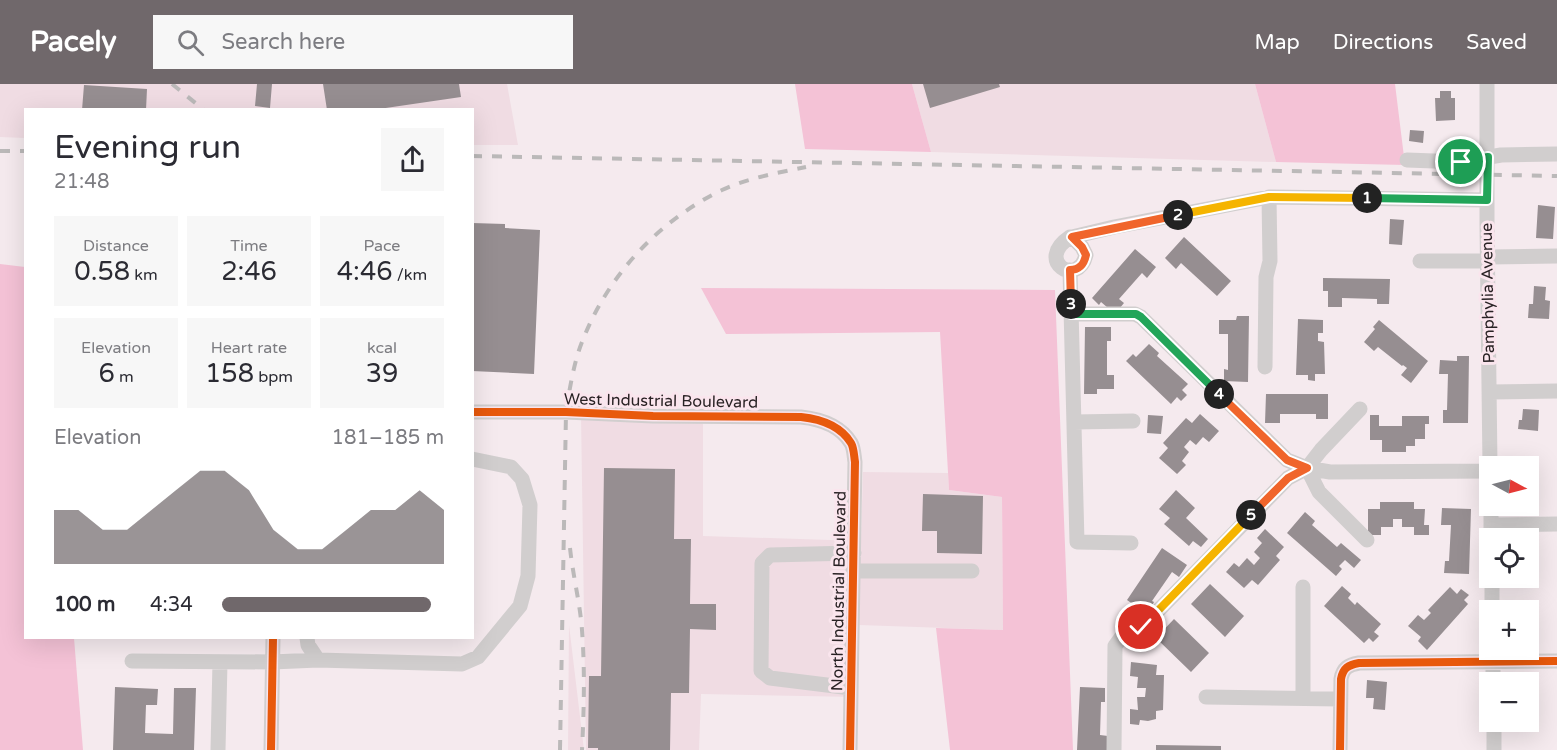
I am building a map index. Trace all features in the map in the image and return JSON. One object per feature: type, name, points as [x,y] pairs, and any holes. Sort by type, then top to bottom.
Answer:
[{"type":"street","name":"Pamphylia Avenue","points":[[1487,84],[1490,456]]},
{"type":"street","points":[[1407,160],[1461,162],[1501,155],[1557,154]]},
{"type":"street","points":[[1072,237],[1086,255],[1078,269],[1070,270],[1061,267],[1055,257],[1060,244],[1072,237],[1269,197],[1487,200]]},
{"type":"street","points":[[1265,367],[1266,277],[1270,261],[1269,197]]},
{"type":"street","points":[[1420,261],[1557,256]]},
{"type":"street","points":[[1070,270],[1074,314],[1077,542],[1131,543]]},
{"type":"street","points":[[1074,314],[1136,314],[1141,317],[1287,460],[1307,468],[1330,472],[1479,469]]},
{"type":"street","points":[[1490,392],[1557,391]]},
{"type":"street","points":[[1114,750],[1115,646],[1126,631],[1141,627],[1147,622],[1288,478],[1307,468],[1360,409]]},
{"type":"street","name":"West Industrial Boulevard","points":[[474,412],[801,417],[818,419],[837,429],[844,436]]},
{"type":"street","points":[[1074,422],[1132,421]]},
{"type":"street","name":"North Industrial Boulevard","points":[[844,436],[850,443],[855,462],[850,750]]},
{"type":"street","points":[[132,661],[318,660],[462,664],[478,657],[520,606],[528,576],[530,506],[522,479],[511,467],[474,459]]},
{"type":"street","points":[[1307,468],[1319,492],[1368,540]]},
{"type":"street","points":[[1524,528],[1557,524]]},
{"type":"street","points":[[851,688],[770,678],[761,671],[762,563],[770,555],[854,553]]},
{"type":"street","points":[[853,572],[972,571]]},
{"type":"street","points":[[1303,587],[1303,698]]},
{"type":"street","points":[[271,750],[273,639]]},
{"type":"street","points":[[307,639],[308,645],[318,660]]},
{"type":"street","points":[[1340,750],[1340,699],[1344,669],[1359,663],[1479,657]]},
{"type":"street","points":[[1539,660],[1557,661]]},
{"type":"street","points":[[218,750],[220,662]]},
{"type":"street","points":[[1206,697],[1340,699]]},
{"type":"street","points":[[1494,732],[1494,750]]},
{"type":"shaded area","points":[[0,84],[507,84],[518,145],[474,145],[474,108],[24,108],[24,138],[0,137]]},
{"type":"shaded area","points":[[795,84],[912,84],[931,152],[805,149]]},
{"type":"shaded area","points":[[912,84],[1255,84],[1276,162],[931,152]]},
{"type":"shaded area","points":[[1255,84],[1395,84],[1405,165],[1276,162]]},
{"type":"shaded area","points":[[0,264],[24,267],[24,639],[74,639],[83,750],[0,750]]},
{"type":"shaded area","points":[[701,288],[1055,290],[1073,750],[950,750],[936,628],[1003,630],[1002,497],[949,490],[940,332],[726,334]]},
{"type":"shaded area","points":[[581,414],[703,416],[703,536],[861,541],[863,472],[948,473],[949,490],[1002,497],[1003,630],[859,625],[856,697],[701,694],[699,750],[586,750]]},
{"type":"shaded area","points":[[569,625],[584,750],[568,750]]},
{"type":"building","points":[[257,84],[272,84],[270,108],[255,106]]},
{"type":"building","points":[[323,84],[459,84],[461,97],[386,108],[327,108]]},
{"type":"building","points":[[923,84],[999,84],[1000,87],[930,108]]},
{"type":"building","points":[[84,85],[147,89],[146,108],[82,108]]},
{"type":"building","points":[[1440,91],[1451,91],[1451,98],[1455,98],[1455,120],[1436,121],[1435,98],[1440,98]]},
{"type":"building","points":[[1410,130],[1424,131],[1423,143],[1409,141]]},
{"type":"building","points":[[1538,205],[1555,207],[1553,239],[1536,238]]},
{"type":"building","points":[[1390,219],[1404,220],[1402,245],[1389,244]]},
{"type":"building","points":[[474,223],[505,224],[505,228],[540,230],[534,374],[474,371]]},
{"type":"building","points":[[1184,237],[1231,281],[1217,296],[1181,263],[1176,269],[1165,258]]},
{"type":"building","points":[[1135,249],[1156,267],[1147,278],[1142,273],[1119,299],[1124,303],[1115,314],[1101,302],[1099,305],[1092,298]]},
{"type":"building","points":[[1323,278],[1390,279],[1389,304],[1377,304],[1377,299],[1342,298],[1342,307],[1328,307],[1328,291],[1323,291]]},
{"type":"building","points":[[1534,286],[1546,287],[1545,300],[1550,301],[1549,319],[1528,318],[1529,304],[1533,304]]},
{"type":"building","points":[[1237,316],[1249,316],[1248,382],[1224,381],[1224,369],[1228,370],[1228,334],[1219,334],[1219,320],[1236,320]]},
{"type":"building","points":[[1298,319],[1323,320],[1323,333],[1318,333],[1318,341],[1324,342],[1325,374],[1315,374],[1315,381],[1308,380],[1308,375],[1296,375]]},
{"type":"building","points":[[1379,320],[1428,361],[1411,383],[1401,375],[1407,368],[1378,347],[1374,351],[1364,342]]},
{"type":"building","points":[[1085,327],[1111,327],[1111,341],[1107,341],[1107,375],[1114,375],[1114,389],[1097,389],[1097,394],[1084,394]]},
{"type":"building","points":[[1149,344],[1159,353],[1157,356],[1188,384],[1182,390],[1187,395],[1181,401],[1177,397],[1171,404],[1126,361],[1133,354],[1136,357]]},
{"type":"building","points":[[1457,356],[1469,356],[1468,423],[1443,423],[1443,410],[1447,410],[1448,374],[1439,374],[1440,360],[1457,361]]},
{"type":"building","points":[[1266,394],[1328,394],[1328,419],[1316,419],[1316,414],[1280,414],[1280,423],[1265,423]]},
{"type":"building","points":[[1523,409],[1539,410],[1538,431],[1518,429]]},
{"type":"building","points":[[1200,414],[1219,431],[1209,442],[1203,437],[1196,445],[1190,440],[1184,447],[1189,452],[1182,461],[1186,465],[1177,474],[1159,458],[1168,448],[1163,443],[1186,418],[1192,423]]},
{"type":"building","points":[[1148,415],[1163,416],[1161,434],[1147,433]]},
{"type":"building","points":[[1370,415],[1379,415],[1379,426],[1402,426],[1402,416],[1429,416],[1429,424],[1425,424],[1425,439],[1415,439],[1415,446],[1406,446],[1406,452],[1382,452],[1382,440],[1370,440]]},
{"type":"building","points":[[604,468],[675,469],[674,539],[691,539],[690,604],[716,604],[716,630],[690,629],[689,693],[671,693],[670,750],[588,748],[589,676],[601,676]]},
{"type":"building","points":[[1176,490],[1195,508],[1186,518],[1208,539],[1201,547],[1193,541],[1189,546],[1164,524],[1170,518],[1159,509]]},
{"type":"building","points":[[923,494],[983,496],[982,554],[937,553],[937,531],[922,531]]},
{"type":"building","points":[[1380,502],[1414,502],[1414,509],[1425,509],[1424,525],[1429,525],[1429,535],[1414,535],[1414,527],[1402,527],[1402,519],[1393,519],[1393,527],[1381,527],[1381,535],[1368,535],[1368,509],[1380,509]]},
{"type":"building","points":[[1442,508],[1471,509],[1469,574],[1444,573],[1445,561],[1449,561],[1451,525],[1441,525]]},
{"type":"building","points":[[1305,512],[1315,521],[1312,525],[1337,547],[1341,543],[1361,560],[1354,568],[1345,560],[1339,566],[1342,569],[1336,576],[1287,533]]},
{"type":"building","points":[[1265,529],[1284,547],[1276,556],[1280,560],[1258,585],[1252,580],[1244,588],[1226,572],[1234,563],[1239,567],[1247,558],[1254,565],[1260,558],[1254,552],[1262,543],[1257,538]]},
{"type":"building","points":[[1162,548],[1187,565],[1179,577],[1172,572],[1152,601],[1154,602],[1147,614],[1127,600]]},
{"type":"building","points":[[1210,584],[1244,616],[1225,637],[1191,604]]},
{"type":"building","points":[[1342,586],[1351,594],[1348,598],[1355,605],[1357,602],[1381,624],[1374,632],[1379,636],[1373,642],[1369,638],[1364,643],[1324,606]]},
{"type":"building","points":[[1450,587],[1457,594],[1461,589],[1469,595],[1464,600],[1468,604],[1427,650],[1418,641],[1421,637],[1408,626],[1418,615],[1424,620],[1431,613],[1428,610]]},
{"type":"building","points":[[1174,619],[1209,653],[1191,672],[1156,638]]},
{"type":"building","points":[[1131,662],[1157,665],[1156,675],[1164,675],[1163,710],[1156,711],[1156,719],[1140,720],[1139,725],[1130,724],[1130,709],[1138,710],[1137,697],[1145,697],[1146,688],[1137,688],[1138,677],[1130,676]]},
{"type":"building","points":[[1367,680],[1387,682],[1385,710],[1373,709],[1374,698],[1366,698]]},
{"type":"building","points":[[115,687],[158,689],[157,705],[146,705],[145,733],[173,734],[174,688],[196,688],[194,750],[113,750]]},
{"type":"building","points":[[1080,687],[1105,688],[1105,702],[1101,702],[1100,735],[1108,736],[1107,750],[1077,750]]},
{"type":"building","points":[[1156,745],[1221,746],[1221,750],[1156,750]]},
{"type":"railway","points":[[172,84],[202,108]]},
{"type":"railway","points":[[0,151],[24,151]]},
{"type":"railway","points":[[474,156],[1557,176]]},
{"type":"railway","points":[[560,750],[566,412],[575,364],[584,337],[608,291],[623,270],[658,233],[678,217],[699,202],[742,182],[806,167]]},
{"type":"railway","points":[[570,548],[583,645],[582,750]]},
{"type":"cycle path","points":[[1072,237],[1269,197],[1487,200]]},
{"type":"cycle path","points":[[474,412],[801,417],[822,421],[841,432],[852,445],[855,462],[850,750]]},
{"type":"cycle path","points":[[271,750],[273,639]]},
{"type":"cycle path","points":[[1340,750],[1341,679],[1343,672],[1352,665],[1359,663],[1557,661]]},
{"type":"route","points":[[1141,627],[1288,478],[1307,468],[1287,460],[1141,317],[1136,314],[1071,314],[1070,270],[1078,269],[1086,255],[1072,237],[1269,197],[1487,200],[1488,157],[1461,162]]}]
